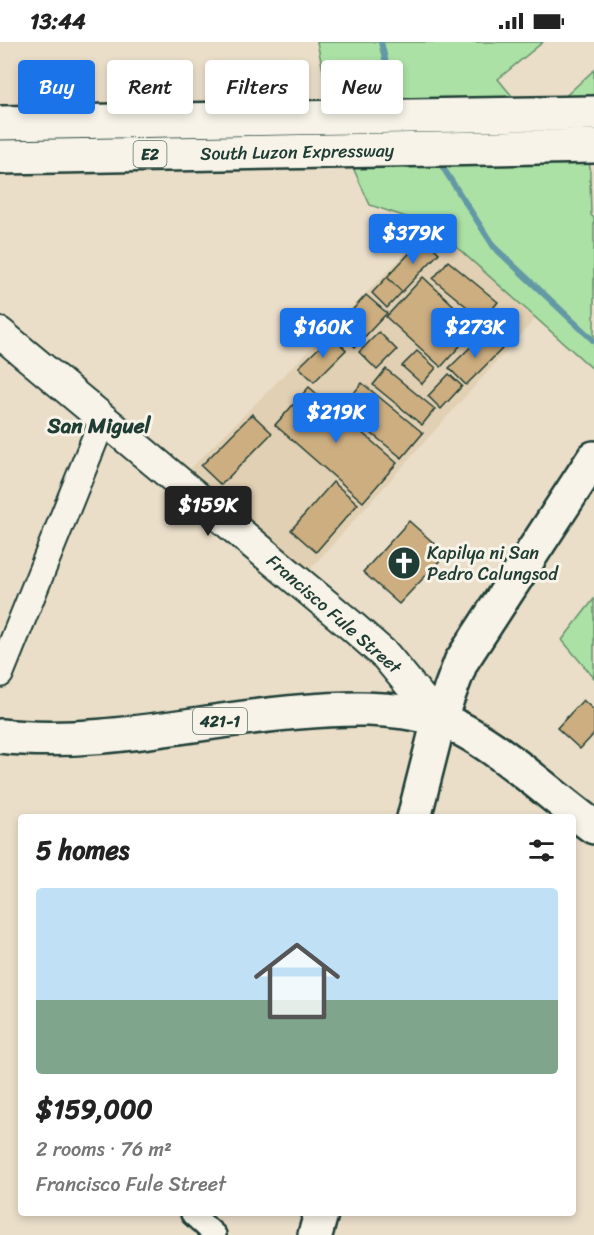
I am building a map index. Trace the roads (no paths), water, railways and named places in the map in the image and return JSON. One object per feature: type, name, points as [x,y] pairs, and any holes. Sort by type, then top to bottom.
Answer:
[{"type":"main road","name":"South Luzon Expressway","points":[[0,123],[594,112]]},
{"type":"main road","name":"South Luzon Expressway","points":[[0,157],[594,146]]},
{"type":"main road","name":"Francisco Fule Street","points":[[0,333],[378,649],[413,685],[439,720]]},
{"type":"main road","points":[[415,814],[439,720],[461,662],[594,458]]},
{"type":"main road","name":"421-1","points":[[0,736],[55,738],[126,734],[269,714],[358,708],[397,711],[439,720]]},
{"type":"main road","points":[[439,720],[480,742],[594,826]]},
{"type":"main road","points":[[315,1235],[320,1216]]},
{"type":"street","points":[[0,674],[103,418]]},
{"type":"street","points":[[194,1216],[215,1235]]},
{"type":"waterway","points":[[381,42],[385,60]]},
{"type":"waterway","points":[[438,160],[494,247],[594,341]]},
{"type":"place","name":"Kapilya ni San Pedro Calungsod","points":[[404,563]]},
{"type":"district","name":"San Miguel","points":[[99,426]]}]
